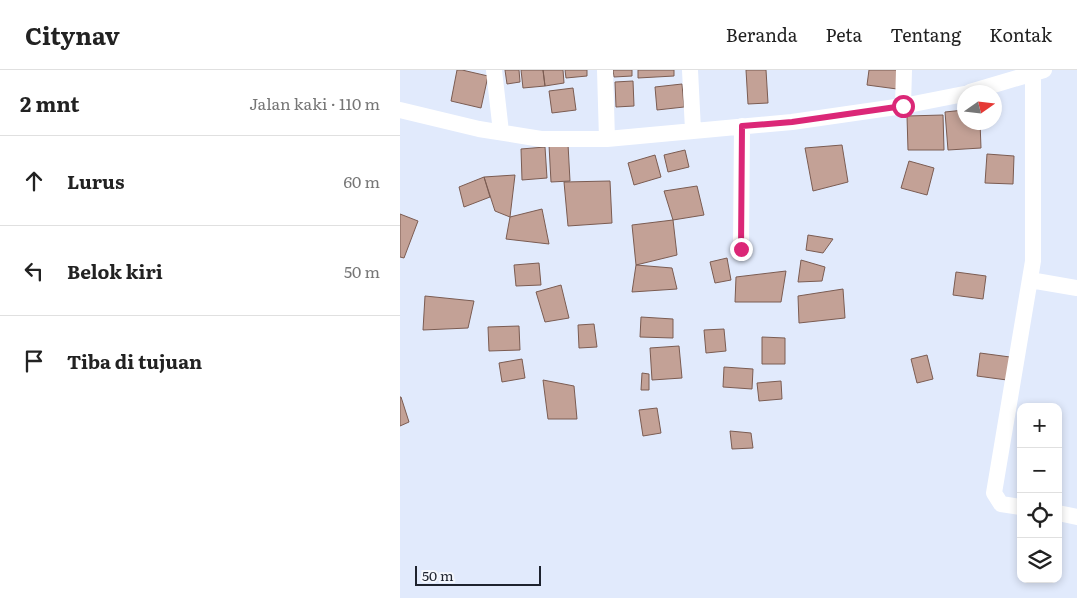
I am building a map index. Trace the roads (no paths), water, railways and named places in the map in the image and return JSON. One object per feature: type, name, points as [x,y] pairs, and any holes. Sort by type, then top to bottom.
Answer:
[{"type":"street","points":[[494,70],[501,132]]},
{"type":"street","points":[[605,70],[607,139]]},
{"type":"street","points":[[690,70],[693,130]]},
{"type":"street","points":[[903,106],[904,70]]},
{"type":"street","points":[[994,85],[1039,72],[1033,261],[994,493],[1001,504],[1017,506]]},
{"type":"street","points":[[400,110],[478,129],[541,139],[607,139],[792,122],[903,106],[957,95]]},
{"type":"street","points":[[741,249],[742,126]]},
{"type":"street","points":[[1030,280],[1077,288]]},
{"type":"street","points":[[1062,515],[1077,517]]}]
